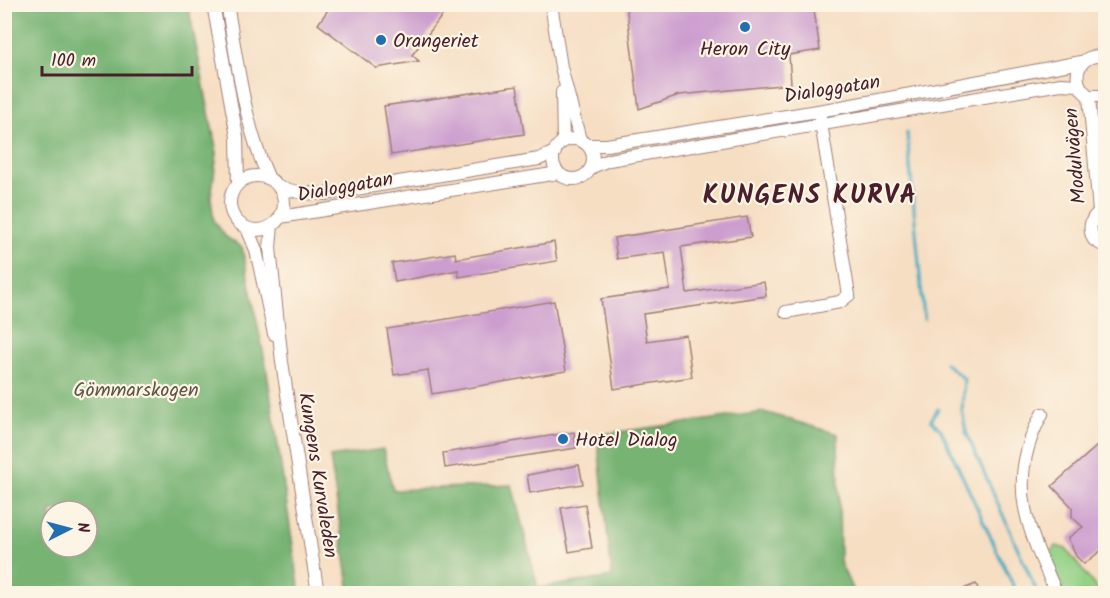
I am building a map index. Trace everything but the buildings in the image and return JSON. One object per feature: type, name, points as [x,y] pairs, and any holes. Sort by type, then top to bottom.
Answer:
[{"type":"street","points":[[213,4],[237,136],[238,183]]},
{"type":"street","points":[[227,4],[247,119],[257,153],[269,179],[279,188],[284,202],[276,221],[256,230],[247,228],[233,217],[230,208],[233,191],[238,183],[253,176],[269,179]]},
{"type":"street","points":[[551,4],[561,67],[563,142],[555,152],[555,167],[559,173],[575,179],[582,177],[592,167],[593,153],[584,143],[561,67]]},
{"type":"street","name":"Dialoggatan","points":[[584,143],[607,145],[819,110],[1081,62],[1095,55],[1106,57]]},
{"type":"street","points":[[1081,62],[1077,69],[1078,85],[1089,96],[1105,96]]},
{"type":"street","name":"Dialoggatan","points":[[592,167],[609,160],[821,124],[1061,84],[1078,85]]},
{"type":"street","name":"Modulvägen","points":[[1089,96],[1102,211],[1091,221],[1091,234],[1098,244],[1106,247]]},
{"type":"street","name":"Modulvägen","points":[[1105,96],[1106,124]]},
{"type":"street","points":[[786,312],[840,302],[849,296],[819,110]]},
{"type":"street","points":[[563,142],[584,143]]},
{"type":"street","name":"Dialoggatan","points":[[279,188],[325,194],[539,159],[555,152]]},
{"type":"street","name":"Dialoggatan","points":[[276,221],[559,173]]},
{"type":"street","name":"Kungens Kurvaleden","points":[[276,221],[270,248],[282,362],[318,594]]},
{"type":"street","name":"Kungens Kurvaleden","points":[[247,228],[256,250],[282,362]]},
{"type":"street","points":[[1042,414],[1030,435],[1021,477],[1024,504],[1035,545],[1057,594]]},
{"type":"green space","name":"Gömmarskogen","points":[[4,5],[188,5],[217,153],[211,198],[214,221],[226,237],[242,247],[266,366],[300,593],[5,593]]},
{"type":"green space","points":[[764,412],[838,434],[840,562],[854,593],[350,593],[330,457],[383,449],[393,490],[512,485],[538,588],[612,577],[597,435]]},
{"type":"green space","points":[[1056,546],[1066,549],[1100,593],[1063,593],[1046,558]]},
{"type":"waterway","points":[[907,133],[924,319]]},
{"type":"waterway","points":[[945,363],[964,379],[962,410],[966,432],[1038,594]]},
{"type":"waterway","points":[[938,409],[931,420],[941,430],[1017,594]]},
{"type":"place","name":"Heron City","points":[[745,27]]},
{"type":"place","name":"Orangeriet","points":[[381,40]]},
{"type":"place","name":"Hotel Dialog","points":[[563,439]]},
{"type":"district","name":"KUNGENS KURVA","points":[[810,194]]}]
